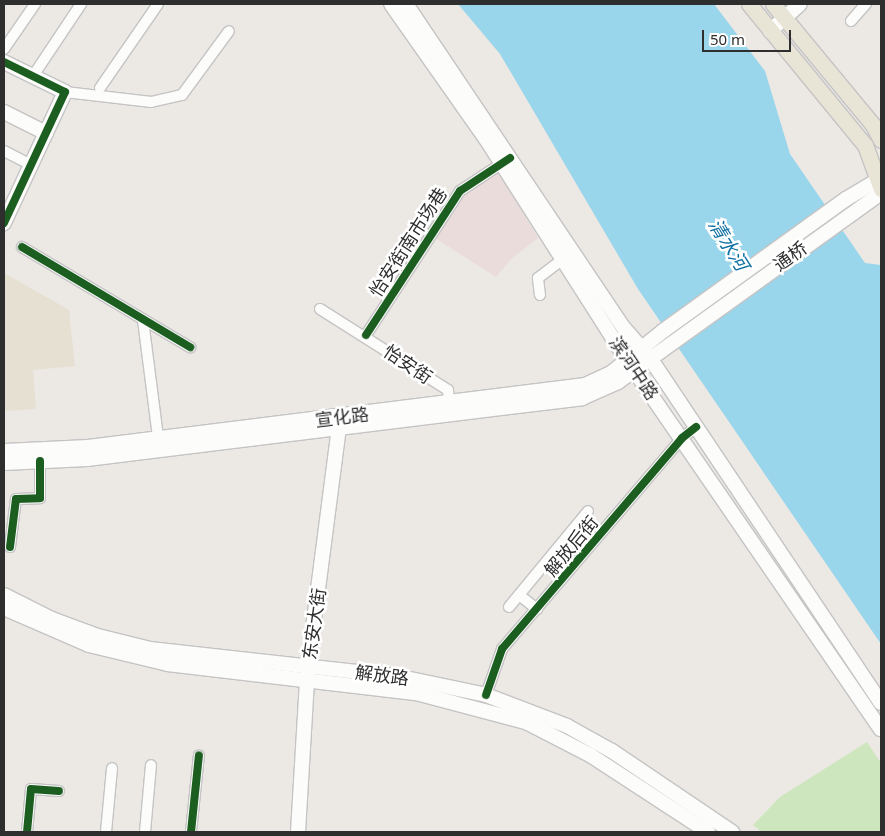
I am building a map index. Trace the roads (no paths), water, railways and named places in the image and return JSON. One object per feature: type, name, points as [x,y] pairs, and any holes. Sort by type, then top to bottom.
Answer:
[{"type":"main road","name":"滨河中路","points":[[391,4],[506,161]]},
{"type":"main road","name":"滨河中路","points":[[406,4],[568,255],[631,365],[881,729]]},
{"type":"main road","points":[[749,4],[865,145],[881,184],[849,205]]},
{"type":"main road","points":[[773,4],[873,125],[881,140]]},
{"type":"main road","points":[[770,31],[800,4]]},
{"type":"main road","points":[[4,62],[65,92],[4,223]]},
{"type":"main road","points":[[4,112],[46,133]]},
{"type":"main road","name":"通桥","points":[[663,331],[849,205]]},
{"type":"main road","name":"通桥","points":[[649,353],[849,205]]},
{"type":"main road","name":"滨河中路","points":[[568,255],[624,328],[649,353],[696,427],[881,703]]},
{"type":"main road","name":"宣化路","points":[[4,451],[60,454],[158,445],[450,409],[585,385],[631,365],[649,353],[663,331]]},
{"type":"main road","name":"东安大街","points":[[298,832],[308,666],[340,423]]},
{"type":"main road","name":"宣化路","points":[[4,463],[40,461],[60,454]]},
{"type":"main road","name":"解放路","points":[[4,595],[77,628],[150,649],[412,678],[486,695],[567,726],[612,751],[732,832]]},
{"type":"main road","name":"解放路","points":[[4,608],[51,630],[99,647],[168,664],[307,682],[416,693],[526,722],[600,761],[708,832]]},
{"type":"street","points":[[4,49],[35,4]]},
{"type":"street","points":[[32,76],[81,4]]},
{"type":"street","points":[[100,88],[158,4]]},
{"type":"street","points":[[851,21],[866,4]]},
{"type":"street","points":[[65,92],[151,102],[182,95],[230,31]]},
{"type":"street","points":[[4,150],[31,165]]},
{"type":"street","name":"怡安街南市场巷","points":[[366,336],[460,191],[506,161]]},
{"type":"street","points":[[22,247],[190,347]]},
{"type":"street","points":[[540,295],[538,278],[568,255]]},
{"type":"street","name":"怡安街","points":[[320,309],[366,336],[448,390],[450,409]]},
{"type":"street","points":[[143,320],[158,445]]},
{"type":"street","name":"解放后街","points":[[486,695],[502,649],[682,438],[696,427]]},
{"type":"street","points":[[10,547],[16,499],[40,498],[40,461]]},
{"type":"street","points":[[509,607],[588,511]]},
{"type":"street","points":[[519,595],[537,609]]},
{"type":"street","points":[[191,832],[199,756]]},
{"type":"street","points":[[145,832],[151,765]]},
{"type":"street","points":[[106,832],[112,768]]},
{"type":"street","points":[[27,832],[31,789],[59,791]]},
{"type":"water","name":"清水河","points":[[458,4],[714,4],[765,71],[790,154],[865,263],[881,265],[881,644],[638,289],[500,54]]}]
